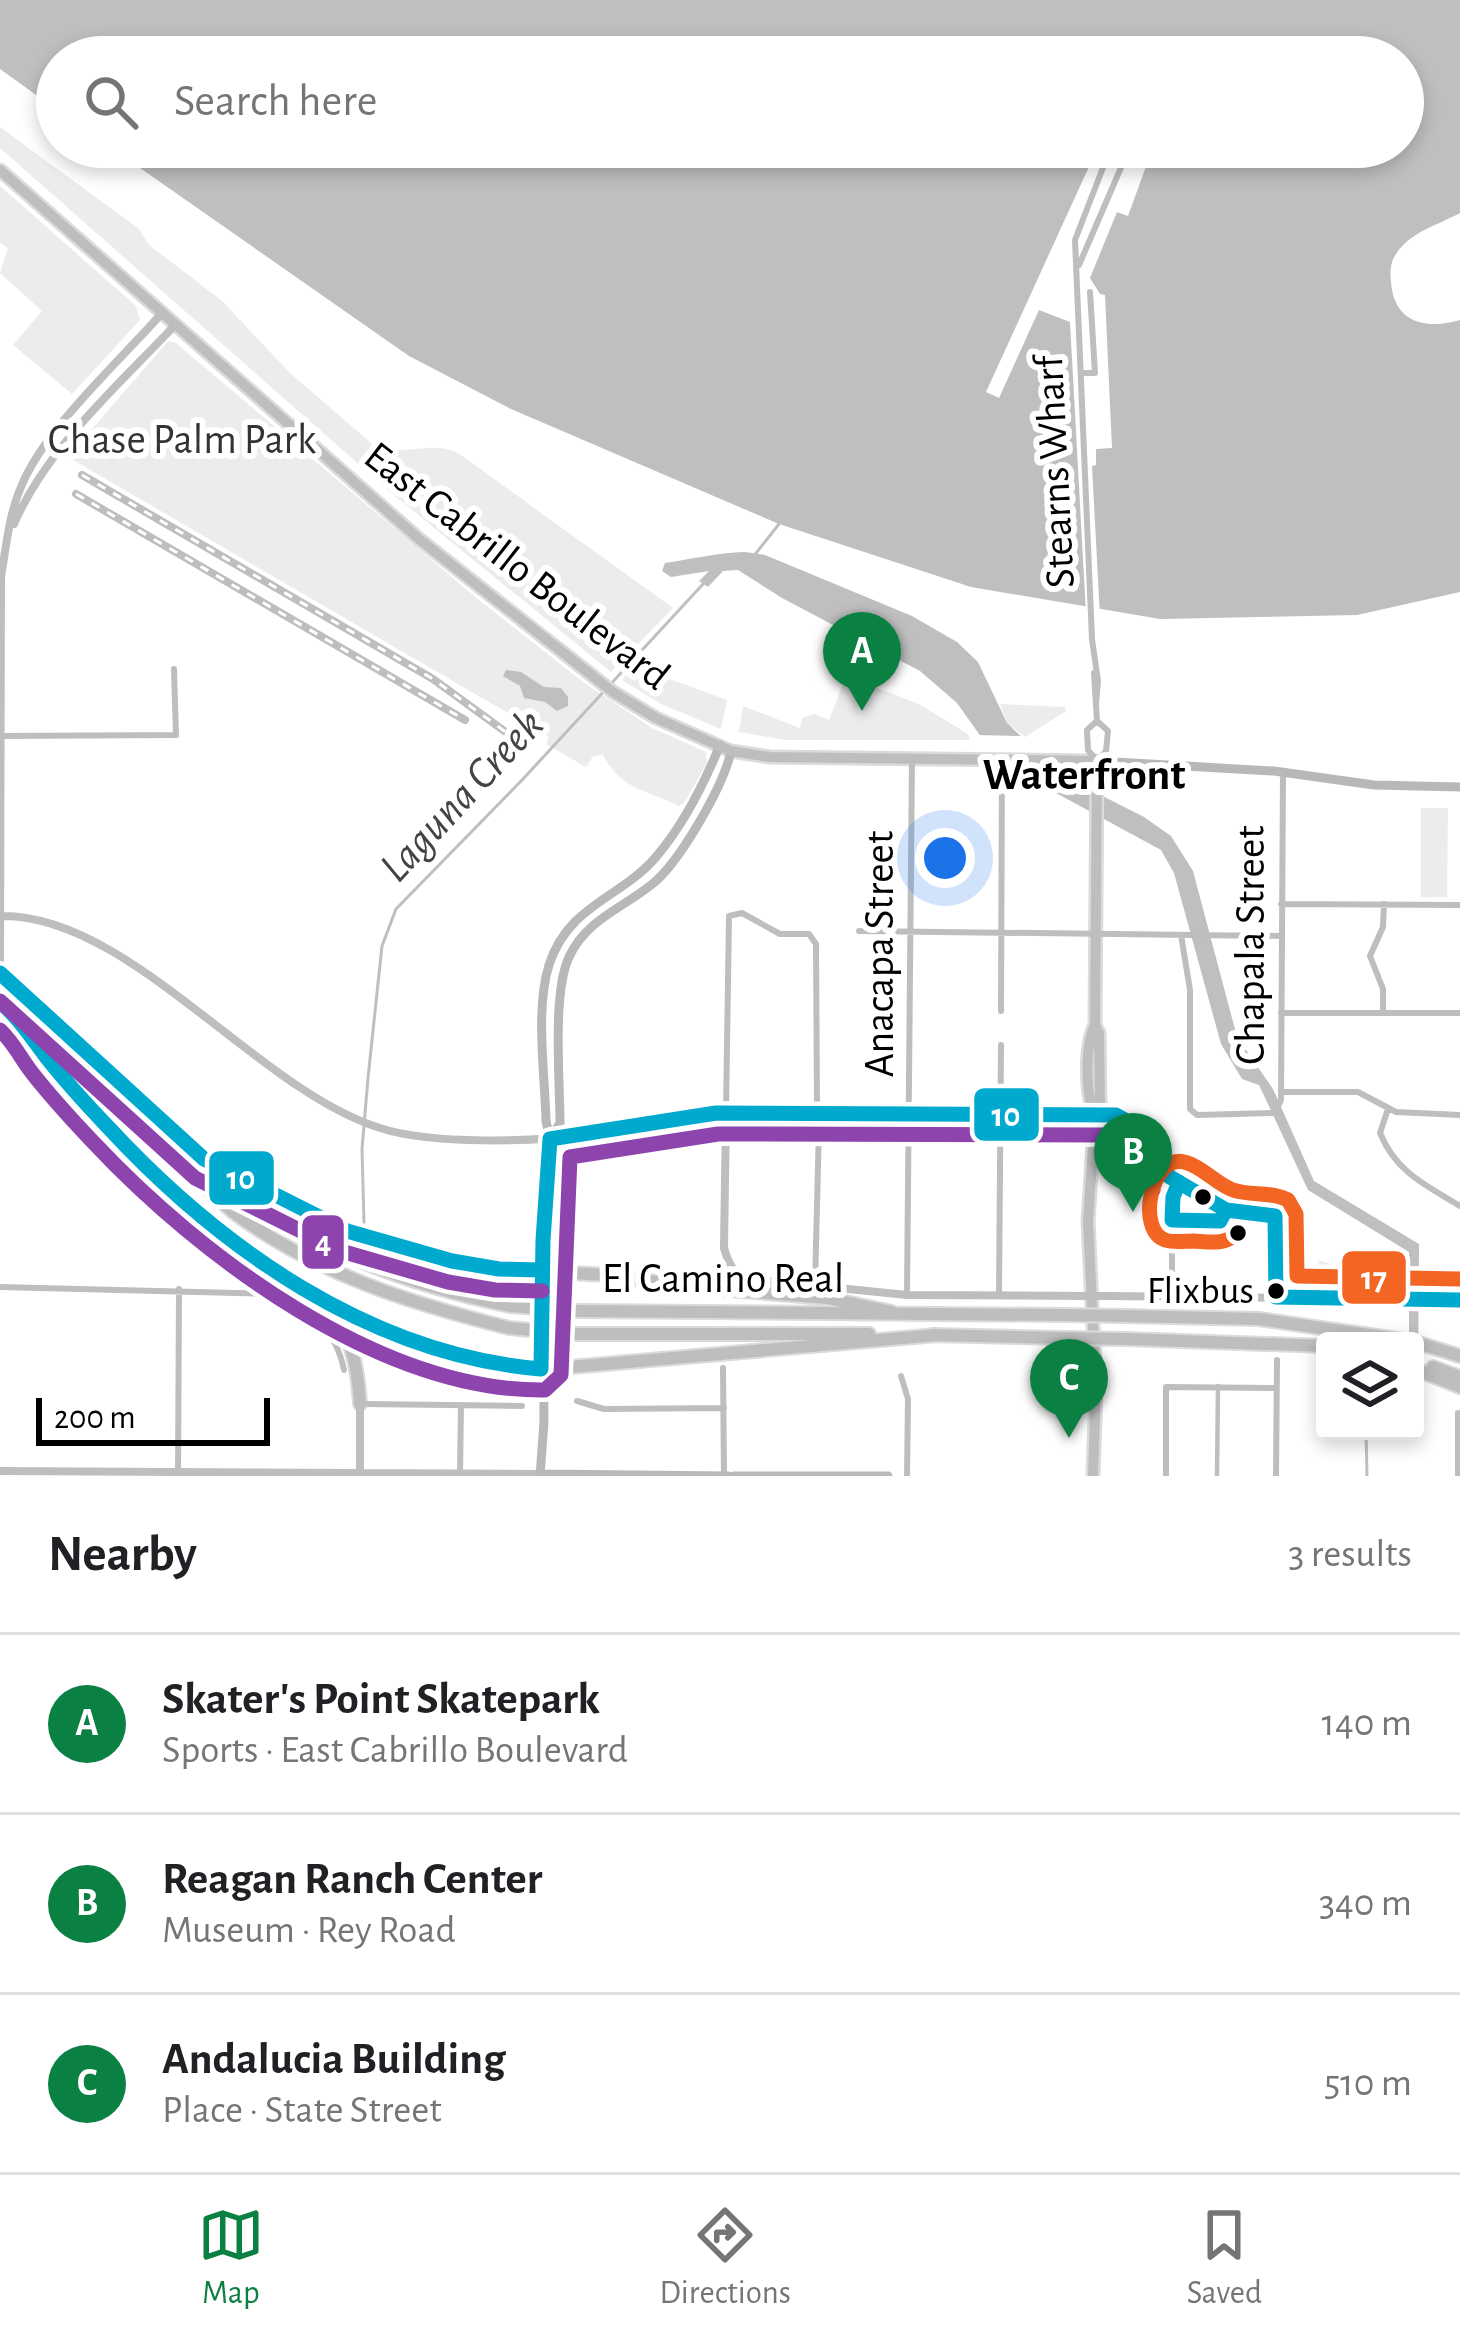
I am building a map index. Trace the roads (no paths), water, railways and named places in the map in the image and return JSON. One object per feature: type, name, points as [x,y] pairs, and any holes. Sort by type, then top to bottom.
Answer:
[{"type":"highway","name":"El Camino Real","points":[[0,973],[204,1160],[268,1211],[347,1256],[421,1285],[510,1306],[577,1311],[1234,1317],[1342,1332]]},
{"type":"highway","name":"El Camino Real","points":[[0,1002],[233,1212],[270,1238],[373,1289],[508,1328],[577,1334],[937,1335],[1316,1346]]},
{"type":"highway","points":[[29,1029],[44,1054],[181,1201],[296,1282],[441,1350],[503,1367],[541,1369],[937,1335]]},
{"type":"highway","points":[[204,1160],[347,1231],[452,1261],[827,1298],[892,1312]]},
{"type":"highway","points":[[296,1282],[327,1307],[349,1338],[356,1353],[359,1404]]},
{"type":"highway","name":"El Camino Real","points":[[1424,1345],[1456,1353]]},
{"type":"highway","points":[[1424,1368],[1460,1377]]},
{"type":"highway","points":[[1424,1369],[1460,1387]]},
{"type":"main road","name":"East Cabrillo Boulevard","points":[[0,170],[419,539],[613,692],[668,724],[726,748],[769,758],[1097,761]]},
{"type":"main road","points":[[550,1139],[560,1123],[561,986],[568,960],[591,926],[666,872],[728,766],[726,748]]},
{"type":"main road","points":[[726,748],[656,858],[588,908],[566,932],[549,963],[543,1005],[550,1139],[542,1270],[540,1475],[888,1476]]},
{"type":"main road","points":[[1093,1476],[1096,1388],[1088,1220],[1095,1114],[1100,1106],[1095,1025],[1097,761],[1282,772],[1374,785],[1460,787]]},
{"type":"street","name":"Stearns Wharf","points":[[1097,721],[1087,730],[1088,750],[1097,761],[1106,751],[1108,731],[1097,721],[1075,240],[1103,168]]},
{"type":"street","name":"Stearns Wharf","points":[[1078,268],[1120,168]]},
{"type":"street","points":[[1081,374],[1095,373],[1090,292]]},
{"type":"street","points":[[0,963],[2,578],[16,501],[33,463],[162,313]]},
{"type":"street","points":[[11,531],[35,483],[60,451],[175,325]]},
{"type":"street","points":[[1,736],[176,735],[174,669]]},
{"type":"street","name":"Anacapa Street","points":[[907,1295],[911,757]]},
{"type":"street","points":[[1001,1011],[1003,759]]},
{"type":"street","name":"Chapala Street","points":[[1185,935],[1192,1112],[1272,1114],[1281,1096],[1282,772]]},
{"type":"street","points":[[1281,904],[1460,905]]},
{"type":"street","points":[[1383,1011],[1383,989],[1370,956],[1383,927],[1384,904]]},
{"type":"street","points":[[814,1286],[817,949],[811,937],[780,934],[742,914],[728,916],[724,1248],[728,1264],[738,1275],[749,1279],[814,1286],[907,1295],[1460,1300]]},
{"type":"street","points":[[1,916],[73,930],[349,1116],[374,1127],[438,1137],[550,1139],[726,1113],[1095,1114],[1126,1118],[1158,1167],[1226,1210],[1275,1216],[1276,1297]]},
{"type":"street","points":[[859,932],[1282,936]]},
{"type":"street","points":[[1281,1013],[1460,1013]]},
{"type":"street","points":[[999,1293],[1001,1045]]},
{"type":"street","points":[[1281,1096],[1358,1093],[1406,1113],[1460,1114]]},
{"type":"street","points":[[1388,1109],[1380,1132],[1392,1159],[1411,1177],[1460,1205]]},
{"type":"street","points":[[1172,1229],[1172,1297]]},
{"type":"street","points":[[0,1287],[278,1294],[313,1314],[326,1328],[344,1370]]},
{"type":"street","points":[[178,1474],[179,1289]]},
{"type":"street","points":[[1276,1360],[1276,1476]]},
{"type":"street","points":[[724,1369],[728,1476]]},
{"type":"street","points":[[901,1376],[908,1399],[907,1476]]},
{"type":"street","points":[[1217,1476],[1218,1386]]},
{"type":"street","points":[[1166,1476],[1166,1387],[1276,1388]]},
{"type":"street","points":[[577,1401],[604,1409],[724,1408]]},
{"type":"street","points":[[360,1474],[359,1404],[522,1406]]},
{"type":"street","points":[[454,1474],[461,1405]]},
{"type":"street","points":[[1458,1412],[1458,1476]]},
{"type":"street","points":[[0,1471],[178,1474],[290,1469],[540,1475]]},
{"type":"waterway","points":[[753,557],[779,524]]},
{"type":"waterway","name":"Laguna Creek","points":[[364,1223],[362,1149],[368,1078],[382,946],[396,909],[704,583]]},
{"type":"waterway","points":[[1366,1440],[1367,1476]]},
{"type":"railway","points":[[82,475],[433,679],[514,738]]},
{"type":"railway","points":[[76,494],[465,720]]},
{"type":"place","name":"Skater's Point Skatepark","points":[[862,711]]},
{"type":"place","name":"Reagan Ranch Center","points":[[1133,1212]]},
{"type":"place","name":"Flixbus","points":[[1276,1291]]},
{"type":"place","name":"Andalucia Building","points":[[1069,1438]]},
{"type":"district","name":"Waterfront","points":[[1084,775]]},
{"type":"park label","name":"Chase Palm Park","points":[[182,440]]}]
